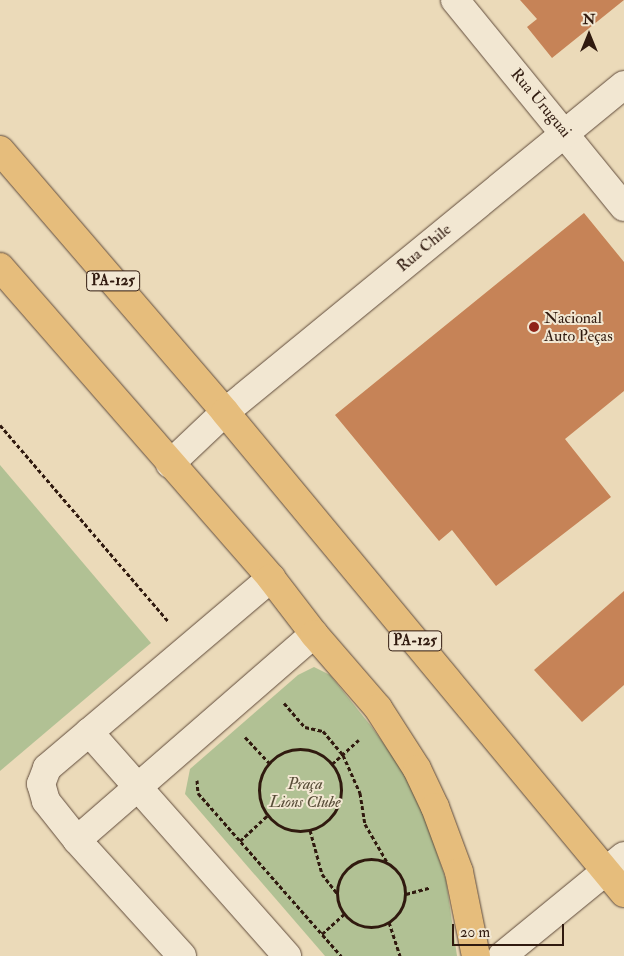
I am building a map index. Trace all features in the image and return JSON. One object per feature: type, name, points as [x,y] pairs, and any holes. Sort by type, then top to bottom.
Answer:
[{"type":"main road","name":"PA-125","points":[[0,150],[615,863],[624,893]]},
{"type":"main road","points":[[0,266],[271,578],[314,634],[378,708],[418,769],[436,807],[458,872],[476,956]]},
{"type":"street","name":"Rua Uruguai","points":[[455,0],[565,132],[624,207]]},
{"type":"street","name":"Rua Chile","points":[[170,464],[225,412],[624,85]]},
{"type":"street","points":[[182,956],[76,840],[46,801],[41,784],[47,768],[271,578]]},
{"type":"street","points":[[76,840],[314,634]]},
{"type":"street","points":[[89,732],[138,785],[287,956]]},
{"type":"street","points":[[502,956],[615,863]]},
{"type":"path","points":[[0,425],[169,622]]},
{"type":"path","points":[[276,706],[289,694]]},
{"type":"path","points":[[282,700],[306,728],[323,730],[343,755],[360,793],[365,824],[387,862],[402,878],[406,894],[401,910],[390,922],[374,927],[363,926],[344,914],[336,893],[322,874],[310,830]]},
{"type":"path","points":[[236,740],[250,729]]},
{"type":"path","points":[[243,734],[269,763]]},
{"type":"path","points":[[332,764],[365,735]]},
{"type":"path","points":[[299,748],[312,750],[332,764],[340,779],[340,805],[323,825],[310,830],[284,828],[268,815],[259,797],[259,783],[269,763],[285,752],[299,748]]},
{"type":"path","points":[[199,776],[198,793],[341,956]]},
{"type":"path","points":[[240,841],[268,815]]},
{"type":"path","points":[[336,893],[344,870],[353,863],[364,859],[387,862]]},
{"type":"path","points":[[406,894],[436,886]]},
{"type":"path","points":[[322,934],[344,914]]},
{"type":"path","points":[[390,922],[400,956]]},
{"type":"green space","points":[[0,465],[151,643],[0,771]]},
{"type":"green space","name":"Praça Lions Clube","points":[[314,667],[330,675],[371,726],[399,765],[422,809],[446,880],[457,956],[325,956],[185,794],[190,769],[298,675]]},
{"type":"building","points":[[520,0],[624,0],[552,58],[527,27],[537,19]]},
{"type":"building","name":"Nacional Auto Peças","points":[[584,213],[624,262],[624,391],[565,439],[611,497],[496,586],[452,530],[439,541],[335,415]]},
{"type":"building","points":[[624,591],[624,685],[582,722],[534,670]]},
{"type":"place","name":"Nacional Auto Peças","points":[[534,327]]}]
